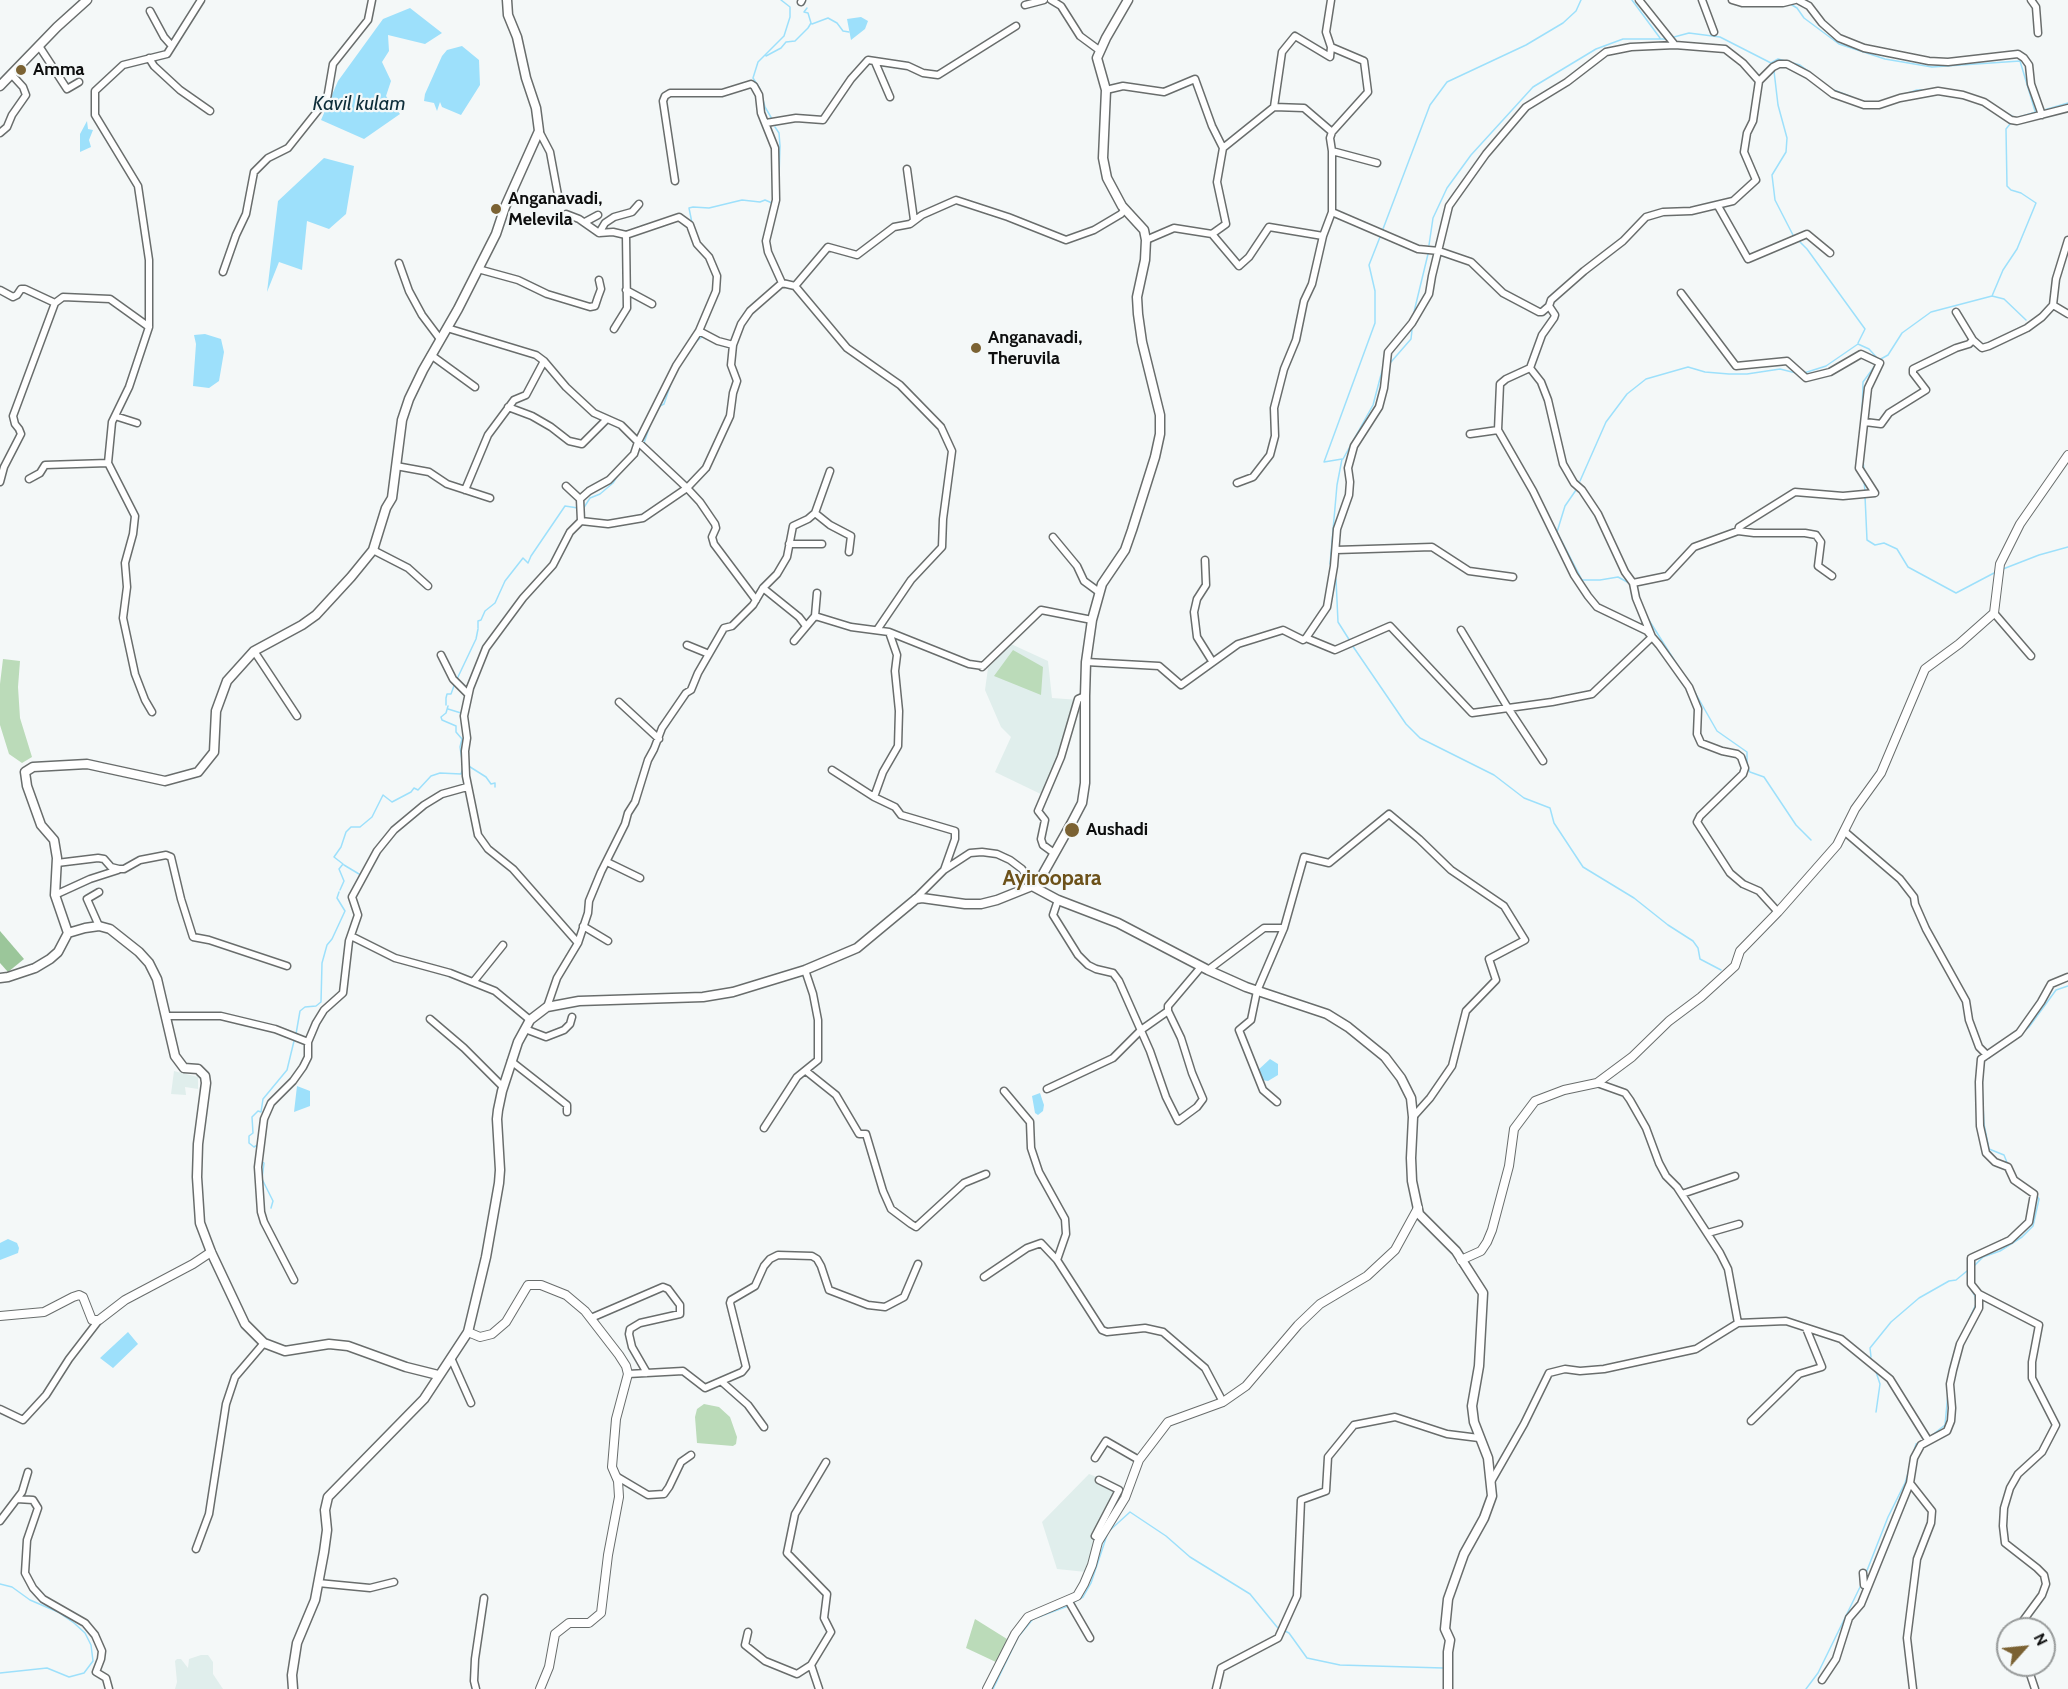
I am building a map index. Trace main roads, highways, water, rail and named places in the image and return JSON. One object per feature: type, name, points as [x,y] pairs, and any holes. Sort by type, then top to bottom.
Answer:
[{"type":"main road","points":[[0,86],[87,0]]},
{"type":"main road","points":[[68,933],[55,895],[57,863],[54,840],[41,825],[27,786],[25,772],[33,767],[87,764],[165,781],[198,772],[214,752],[216,711],[227,681],[254,651],[316,615],[351,578],[373,550],[381,521],[392,498],[402,420],[416,383],[496,234],[539,131],[536,108],[526,78],[517,37],[508,15],[507,0]]},
{"type":"main road","points":[[293,1689],[292,1675],[297,1643],[315,1600],[327,1530],[325,1510],[328,1497],[424,1399],[468,1332],[486,1257],[500,1170],[497,1119],[503,1087],[518,1042],[530,1020],[547,1007],[579,1001],[703,997],[733,992],[805,970],[857,948],[915,900],[922,898],[981,904],[998,900],[1032,886],[1039,880],[1082,803],[1085,783],[1086,662],[1092,620],[1102,584],[1125,550],[1155,457],[1160,434],[1160,415],[1142,342],[1138,314],[1137,297],[1145,260],[1144,230],[1125,209],[1107,178],[1103,158],[1106,90],[1097,58],[1099,50],[1128,0]]},
{"type":"main road","points":[[1032,886],[1058,900],[1118,923],[1204,969],[1257,991],[1327,1014],[1385,1057],[1401,1078],[1411,1098],[1412,1181],[1419,1214],[1456,1251],[1483,1293],[1479,1366],[1472,1406],[1479,1438],[1488,1458],[1492,1496],[1484,1518],[1464,1554],[1448,1599],[1445,1629],[1450,1640],[1448,1689]]},
{"type":"main road","points":[[0,978],[35,968],[58,952],[68,933],[85,928],[99,926],[110,929],[139,952],[149,963],[157,979],[173,1049],[179,1062],[184,1068],[198,1069],[205,1076],[198,1144],[197,1177],[200,1223],[211,1252],[246,1324],[264,1342],[285,1351],[328,1344],[348,1346],[406,1367],[438,1375]]},
{"type":"water","name":"Kavil kulam","points":[[410,8],[442,33],[425,44],[388,35],[389,51],[382,62],[391,81],[386,96],[400,114],[364,139],[321,120],[338,81],[383,19]]},
{"type":"water","points":[[861,17],[868,21],[865,29],[851,40],[847,19]]},
{"type":"water","points":[[462,46],[479,60],[480,85],[461,115],[442,107],[440,102],[437,111],[434,103],[424,101],[425,94],[442,56],[447,50]]},
{"type":"water","points":[[87,121],[88,129],[93,130],[89,140],[91,147],[80,152],[80,134]]},
{"type":"water","points":[[324,158],[354,166],[346,214],[329,229],[307,221],[302,270],[279,262],[267,292],[278,201]]},
{"type":"water","points":[[205,334],[221,339],[224,352],[219,381],[209,388],[193,386],[196,344],[194,335]]},
{"type":"water","points":[[1270,1059],[1278,1064],[1278,1075],[1268,1081],[1255,1079],[1257,1071]]},
{"type":"water","points":[[297,1086],[310,1091],[310,1106],[294,1112]]},
{"type":"water","points":[[1040,1093],[1044,1105],[1043,1111],[1038,1115],[1035,1113],[1032,1096]]},
{"type":"water","points":[[8,1239],[17,1243],[18,1253],[0,1260],[0,1243]]},
{"type":"water","points":[[128,1332],[138,1344],[113,1368],[100,1358]]},
{"type":"waterway","points":[[772,119],[753,78],[758,62],[784,36],[790,17],[790,7],[781,0]]},
{"type":"waterway","points":[[1383,229],[1430,105],[1447,82],[1526,45],[1563,23],[1576,11],[1581,0]]},
{"type":"waterway","points":[[1632,0],[1660,38]]},
{"type":"waterway","points":[[1792,5],[1804,18],[1839,44],[1885,59],[1932,67],[2020,61],[2035,111]]},
{"type":"waterway","points":[[766,56],[781,48],[786,42],[795,41],[808,28],[811,23],[808,13],[804,12],[807,8]]},
{"type":"waterway","points":[[812,24],[828,18],[837,23],[843,31],[849,32]]},
{"type":"waterway","points":[[1674,37],[1689,33],[1720,37],[1771,63],[1778,59],[1800,65],[1811,73]]},
{"type":"waterway","points":[[1429,245],[1433,218],[1447,188],[1471,155],[1533,87],[1596,49],[1623,39],[1665,39]]},
{"type":"waterway","points":[[1774,71],[1778,105],[1787,138],[1786,152],[1772,175],[1775,200],[1794,237]]},
{"type":"waterway","points":[[1831,89],[1852,97]]},
{"type":"waterway","points":[[1902,95],[1917,90],[1929,90]]},
{"type":"waterway","points":[[2044,110],[2068,103]]},
{"type":"waterway","points":[[2004,112],[2016,118],[2036,112]]},
{"type":"waterway","points":[[2010,124],[2006,129],[2007,186],[2036,203],[2017,249],[2003,270],[1992,296],[2004,299],[2026,320]]},
{"type":"waterway","points":[[775,127],[779,133],[779,176]]},
{"type":"waterway","points":[[692,223],[689,208],[709,208],[742,200],[760,202],[765,200],[772,203]]},
{"type":"waterway","points":[[1330,564],[1337,485],[1342,459],[1324,462],[1375,323],[1375,291],[1369,265],[1380,237]]},
{"type":"waterway","points":[[1798,240],[1865,329],[1858,343]]},
{"type":"waterway","points":[[1414,312],[1428,254]]},
{"type":"waterway","points":[[1804,373],[1826,366],[1858,344],[1869,349],[1879,360],[1888,355],[1902,333],[1931,312],[1992,296]]},
{"type":"waterway","points":[[1391,362],[1411,339],[1412,330]]},
{"type":"waterway","points":[[694,343],[702,337]]},
{"type":"waterway","points":[[1862,416],[1863,382],[1877,363]]},
{"type":"waterway","points":[[1580,481],[1606,422],[1627,394],[1646,379],[1688,367],[1705,372],[1729,374],[1780,369],[1796,373]]},
{"type":"waterway","points":[[1343,459],[1373,405],[1382,371]]},
{"type":"waterway","points":[[653,418],[660,406],[664,404],[673,377]]},
{"type":"waterway","points":[[644,443],[650,425]]},
{"type":"waterway","points":[[1863,460],[1864,470]]},
{"type":"waterway","points":[[583,509],[590,498],[600,494],[613,483],[620,472]]},
{"type":"waterway","points":[[1864,481],[1865,491]]},
{"type":"waterway","points":[[1576,490],[1565,506],[1557,532],[1582,580],[1618,577],[1629,583]]},
{"type":"waterway","points":[[1865,496],[1867,540],[1875,545],[1884,543],[1897,549],[1908,567],[1956,593],[1994,573]]},
{"type":"waterway","points":[[478,628],[478,621],[495,603],[505,581],[523,558],[528,563],[565,506],[578,508]]},
{"type":"waterway","points":[[2003,569],[2068,547]]},
{"type":"waterway","points":[[1336,579],[1338,622],[1350,641]]},
{"type":"waterway","points":[[1638,595],[1642,604]]},
{"type":"waterway","points":[[1647,617],[1683,674]]},
{"type":"waterway","points":[[457,679],[476,639],[478,629]]},
{"type":"waterway","points":[[1352,645],[1406,724],[1420,738],[1494,775],[1524,798],[1550,808],[1554,823],[1583,867],[1634,898],[1693,941],[1698,948],[1700,959],[1721,970]]},
{"type":"waterway","points":[[1689,682],[1717,731],[1747,752],[1747,766],[1750,772],[1764,777],[1796,825],[1811,840]]},
{"type":"waterway","points":[[446,705],[447,694],[451,694],[455,683]]},
{"type":"waterway","points":[[448,706],[446,713],[441,717],[442,720],[456,726],[456,732],[462,739],[460,747],[462,760]]},
{"type":"waterway","points":[[448,709],[461,713]]},
{"type":"waterway","points":[[467,765],[486,777],[491,784],[495,783],[495,787]]},
{"type":"waterway","points":[[340,890],[344,881],[339,869],[343,864],[334,857],[341,847],[346,832],[351,827],[360,827],[372,817],[383,795],[392,802],[414,788],[418,790],[431,776],[440,773],[461,774],[463,768]]},
{"type":"waterway","points":[[344,865],[359,874]]},
{"type":"waterway","points":[[296,1034],[300,1011],[321,1002],[322,963],[327,945],[345,911],[337,898],[339,892]]},
{"type":"waterway","points":[[2022,1033],[2056,990],[2068,986]]},
{"type":"waterway","points":[[259,1144],[254,1147],[249,1143],[249,1136],[253,1133],[252,1117],[258,1111],[261,1112],[263,1099],[287,1070],[294,1041]]},
{"type":"waterway","points":[[1984,1061],[1982,1086],[1984,1124],[1989,1149],[2004,1155],[2008,1165]]},
{"type":"waterway","points":[[261,1161],[264,1163],[262,1179],[273,1201],[271,1208]]},
{"type":"waterway","points":[[2015,1177],[2033,1190]]},
{"type":"waterway","points":[[1975,1265],[1983,1257],[2000,1251],[2022,1237],[2033,1226],[2039,1199],[2037,1196]]},
{"type":"waterway","points":[[1871,1357],[1870,1348],[1891,1322],[1919,1298],[1949,1281],[1956,1280],[1967,1271]]},
{"type":"waterway","points":[[1966,1326],[1976,1304],[1975,1296],[1968,1284]]},
{"type":"waterway","points":[[1951,1365],[1956,1347]]},
{"type":"waterway","points":[[1947,1383],[1950,1370]]},
{"type":"waterway","points":[[1876,1372],[1880,1384],[1876,1412]]},
{"type":"waterway","points":[[1931,1436],[1945,1425],[1948,1393]]},
{"type":"waterway","points":[[1912,1457],[1916,1444],[1919,1443]]},
{"type":"waterway","points":[[1866,1573],[1909,1470]]},
{"type":"waterway","points":[[1072,1603],[1083,1597],[1091,1583],[1108,1532],[1130,1512],[1166,1536],[1190,1557],[1250,1594],[1280,1629]]},
{"type":"waterway","points":[[1806,1689],[1818,1673],[1862,1583]]},
{"type":"waterway","points":[[0,1584],[12,1587],[30,1600],[58,1612],[74,1623],[85,1633],[91,1645],[93,1661],[84,1673],[69,1677],[47,1668],[0,1673]]},
{"type":"waterway","points":[[993,1689],[1018,1637],[1033,1619],[1068,1606]]},
{"type":"waterway","points":[[1285,1631],[1289,1633],[1307,1658],[1340,1665],[1443,1668]]},
{"type":"place","name":"Amma","points":[[21,70]]},
{"type":"place","name":"Anganavadi, Melevila","points":[[496,209]]},
{"type":"place","name":"Anganavadi, Theruvila","points":[[976,348]]},
{"type":"place","name":"Aushadi","points":[[1072,830]]},
{"type":"district","name":"Ayiroopara","points":[[1052,879]]}]
